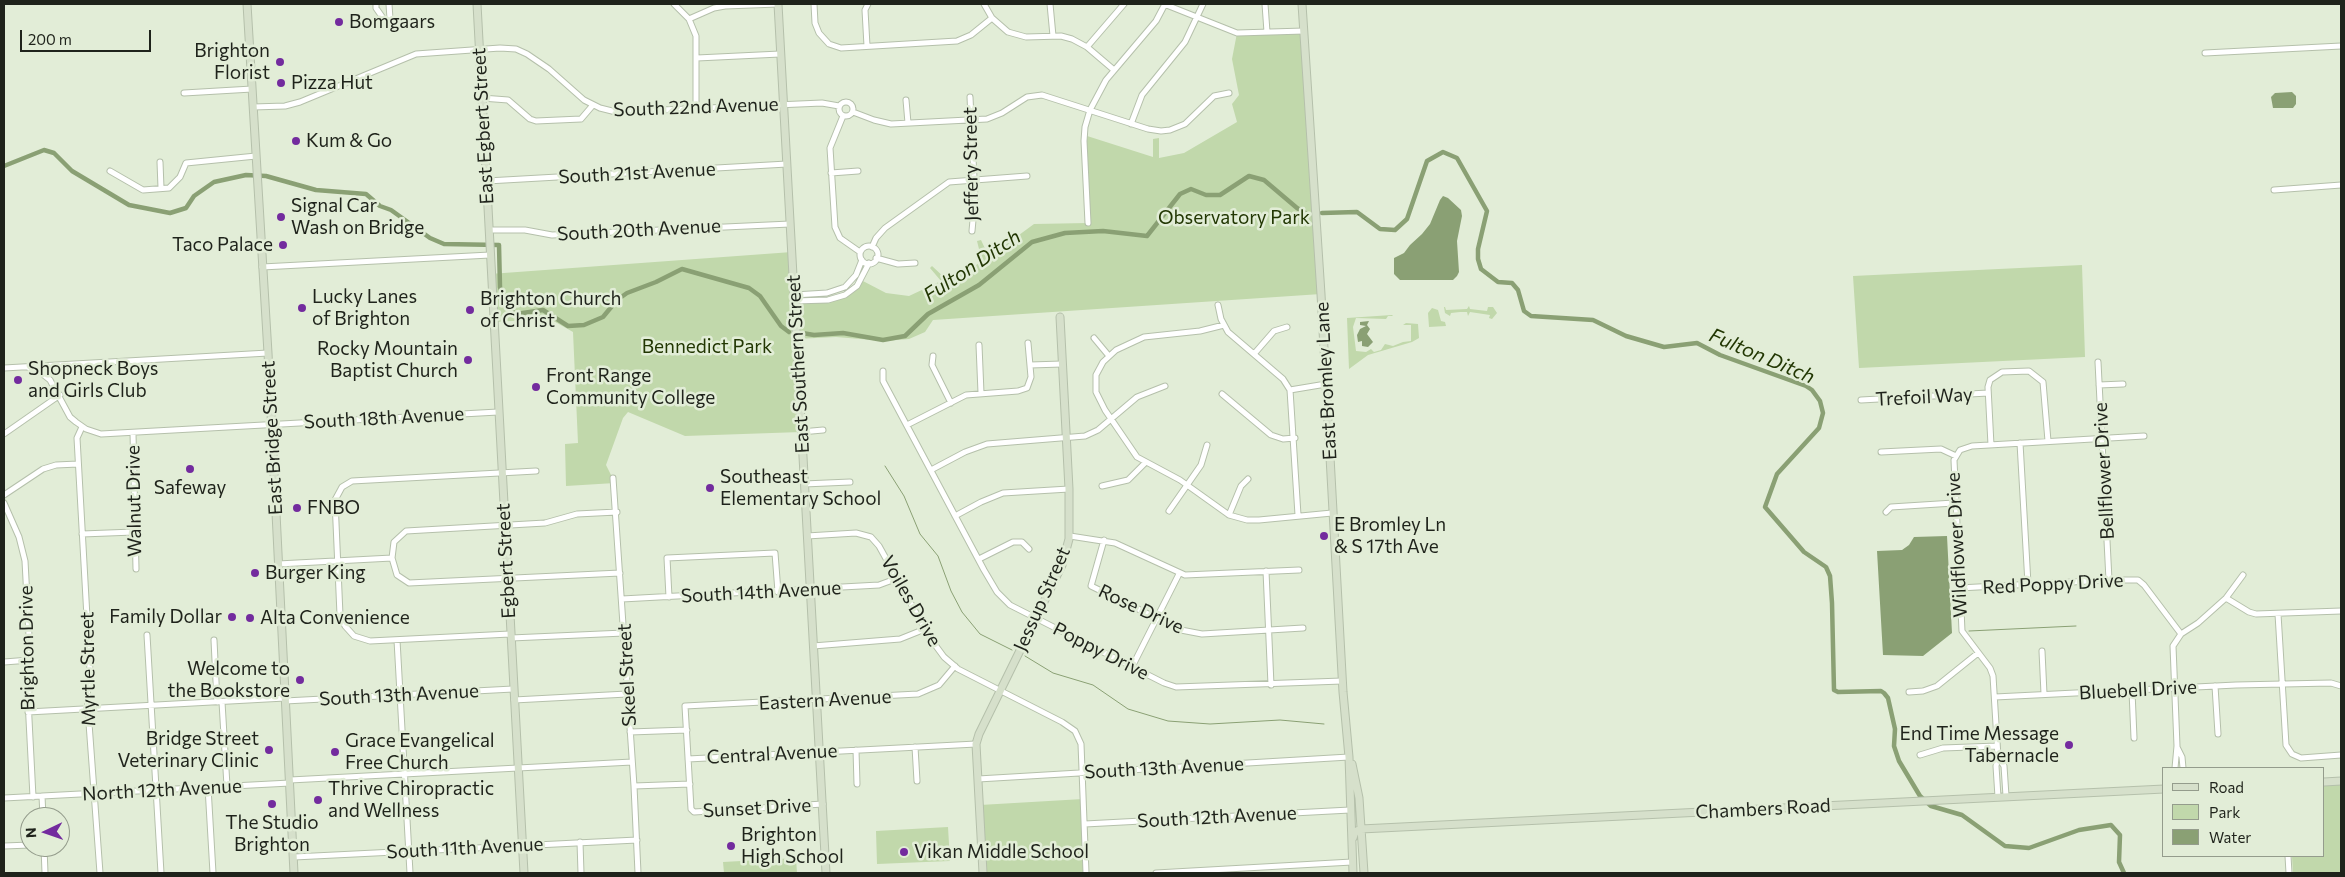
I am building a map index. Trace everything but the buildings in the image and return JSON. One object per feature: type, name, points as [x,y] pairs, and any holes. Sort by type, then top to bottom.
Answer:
[{"type":"street","name":"East Bridge Street","points":[[247,4],[268,354],[294,873]]},
{"type":"street","points":[[376,4],[376,8],[387,22],[390,19],[390,4]]},
{"type":"street","name":"East Egbert Street","points":[[477,4],[489,252]]},
{"type":"street","points":[[674,4],[689,19],[696,36],[696,109]]},
{"type":"street","points":[[689,19],[714,8],[725,6],[778,4]]},
{"type":"street","name":"East Southern Street","points":[[778,4],[826,873]]},
{"type":"street","points":[[814,4],[816,26],[823,43],[841,48],[957,41],[971,35],[992,18]]},
{"type":"street","points":[[867,46],[865,10],[868,4]]},
{"type":"street","points":[[984,4],[992,18],[1005,30],[1015,35],[1030,38],[1053,36],[1069,38],[1087,47],[1114,70]]},
{"type":"street","points":[[1050,4],[1053,36]]},
{"type":"street","points":[[1087,47],[1124,4]]},
{"type":"street","points":[[1088,223],[1084,141],[1090,110],[1100,89],[1156,21],[1165,4],[1237,33],[1304,30]]},
{"type":"street","points":[[1131,124],[1142,95],[1185,42],[1203,4]]},
{"type":"street","points":[[1265,4],[1267,32]]},
{"type":"street","name":"East Bromley Lane","points":[[1302,4],[1326,384],[1342,681],[1349,758],[1353,873]]},
{"type":"street","points":[[2205,53],[2341,46]]},
{"type":"street","name":"South 22nd Avenue","points":[[253,107],[285,106],[300,102],[416,54],[508,48],[527,54],[593,105],[622,113],[783,104],[822,103],[839,106]]},
{"type":"street","points":[[697,58],[780,54]]},
{"type":"street","points":[[184,93],[252,89]]},
{"type":"street","points":[[852,112],[882,122],[908,123],[971,120],[995,116],[1019,101],[1035,95],[1061,100],[1153,130],[1173,129],[1190,120],[1214,96],[1229,93]]},
{"type":"street","name":"Jeffery Street","points":[[970,97],[975,210],[972,231]]},
{"type":"street","points":[[482,98],[508,100],[530,120],[536,121],[581,119],[593,105]]},
{"type":"street","points":[[906,100],[908,123]]},
{"type":"street","points":[[843,102],[848,102],[852,105],[852,112],[849,116],[843,116],[839,112],[839,106],[843,102]]},
{"type":"street","points":[[794,298],[827,293],[844,287],[856,275],[862,260],[860,252],[840,238],[835,227],[830,148],[843,116]]},
{"type":"street","points":[[110,171],[143,190],[169,188],[175,183],[183,168],[191,161],[256,156]]},
{"type":"street","points":[[160,162],[161,188]]},
{"type":"street","name":"South 21st Avenue","points":[[487,181],[787,164]]},
{"type":"street","points":[[831,173],[858,171]]},
{"type":"street","points":[[872,247],[876,238],[885,228],[949,182],[1027,176]]},
{"type":"street","points":[[2274,190],[2341,185]]},
{"type":"street","name":"South 20th Avenue","points":[[489,230],[525,230],[552,235],[790,224]]},
{"type":"street","points":[[860,252],[867,246],[872,247],[876,251],[876,258]]},
{"type":"street","points":[[262,266],[489,252]]},
{"type":"street","name":"Egbert Street","points":[[489,252],[524,873]]},
{"type":"street","points":[[876,258],[898,264],[915,263]]},
{"type":"street","points":[[794,298],[828,300],[845,295],[857,286],[869,263],[876,258]]},
{"type":"street","points":[[862,260],[869,263]]},
{"type":"street","points":[[1218,304],[1224,325],[1235,339],[1283,379],[1290,390],[1295,438],[1298,515]]},
{"type":"street","name":"Jessup Street","points":[[984,873],[976,744],[980,731],[1062,565],[1070,536],[1060,317]]},
{"type":"street","points":[[1224,325],[1200,331],[1144,337],[1128,342],[1109,356],[1098,370],[1095,386],[1101,403],[1133,452],[1146,462],[1187,485],[1229,515],[1253,520],[1298,515],[1332,514]]},
{"type":"street","points":[[1254,354],[1274,331],[1287,327]]},
{"type":"street","points":[[1094,338],[1109,356]]},
{"type":"street","points":[[907,425],[966,396],[981,393],[1018,391],[1029,388],[1030,365],[1028,343]]},
{"type":"street","points":[[978,345],[981,393]]},
{"type":"street","points":[[4,368],[268,354]]},
{"type":"street","points":[[933,356],[932,365],[951,403]]},
{"type":"street","name":"Bellflower Drive","points":[[2098,362],[2109,580]]},
{"type":"street","points":[[1030,365],[1062,364]]},
{"type":"street","points":[[26,367],[42,374],[60,395],[70,417],[82,427]]},
{"type":"street","name":"Poppy Drive","points":[[883,371],[883,381],[955,516],[1000,596],[1015,608],[1169,685],[1185,688],[1342,681]]},
{"type":"street","points":[[1990,445],[1988,393],[1990,380],[2002,372],[2029,371],[2036,375],[2044,388],[2048,441]]},
{"type":"street","points":[[1290,390],[1326,384]]},
{"type":"street","points":[[2099,385],[2123,384]]},
{"type":"street","points":[[931,470],[965,452],[987,444],[1066,439],[1091,434],[1137,397],[1166,386]]},
{"type":"street","name":"Trefoil Way","points":[[1861,400],[1988,393]]},
{"type":"street","points":[[1222,394],[1270,435],[1295,438]]},
{"type":"street","points":[[4,434],[60,395]]},
{"type":"street","name":"South 18th Avenue","points":[[82,427],[101,434],[132,433],[498,412]]},
{"type":"street","name":"Myrtle Street","points":[[82,427],[77,438],[78,464],[90,665],[88,708],[100,873]]},
{"type":"street","points":[[801,432],[823,430]]},
{"type":"street","name":"Walnut Drive","points":[[132,433],[136,569]]},
{"type":"street","name":"Wildflower Drive","points":[[1998,796],[1996,766],[1998,757],[1992,670],[1962,630],[1954,503],[1953,465],[1956,456],[1964,448],[1990,445],[2144,436]]},
{"type":"street","points":[[2020,443],[2028,584]]},
{"type":"street","points":[[1169,511],[1200,465],[1207,445]]},
{"type":"street","points":[[1881,452],[1941,449],[1956,456]]},
{"type":"street","points":[[1102,486],[1128,480],[1146,462]]},
{"type":"street","points":[[4,495],[43,469],[56,465],[78,464]]},
{"type":"street","points":[[536,471],[363,480],[348,483],[339,491],[335,500],[340,615],[345,626],[354,636],[363,640],[624,633]]},
{"type":"street","name":"Skeel Street","points":[[614,478],[638,873]]},
{"type":"street","points":[[1229,515],[1242,486],[1248,479]]},
{"type":"street","points":[[804,484],[850,482]]},
{"type":"street","points":[[955,516],[980,502],[1003,493],[1069,488]]},
{"type":"street","name":"Brighton Drive","points":[[4,503],[19,537],[25,561],[30,660],[28,712],[33,796]]},
{"type":"street","points":[[1886,512],[1891,507],[1954,503]]},
{"type":"street","points":[[617,512],[577,514],[545,523],[406,531],[394,542],[392,558],[397,575],[409,584],[507,580],[620,572]]},
{"type":"street","points":[[82,534],[134,532]]},
{"type":"street","name":"Voiles Drive","points":[[807,536],[856,533],[868,535],[880,546],[925,629],[938,649],[954,666],[1071,727],[1080,741],[1086,873]]},
{"type":"street","points":[[1070,536],[1104,540],[1125,546],[1179,574],[1299,570]]},
{"type":"street","name":"Rose Drive","points":[[1104,540],[1091,586],[1180,630],[1194,633],[1303,628]]},
{"type":"street","points":[[979,559],[1013,542],[1022,542],[1029,549]]},
{"type":"street","points":[[669,597],[667,558],[775,553],[778,592]]},
{"type":"street","points":[[278,564],[392,558]]},
{"type":"street","points":[[1266,572],[1271,685]]},
{"type":"street","points":[[1132,667],[1179,574]]},
{"type":"street","points":[[2175,767],[2177,746],[2172,649],[2175,641],[2181,634],[2198,623],[2226,598],[2243,575]]},
{"type":"street","name":"South 14th Avenue","points":[[622,599],[880,585],[898,578]]},
{"type":"street","name":"Red Poppy Drive","points":[[1959,588],[2133,580],[2144,585],[2181,634]]},
{"type":"street","points":[[2226,598],[2253,613],[2278,614],[2341,611]]},
{"type":"street","points":[[2278,614],[2284,739],[2289,751],[2301,758],[2341,755]]},
{"type":"street","points":[[813,646],[900,639],[925,629]]},
{"type":"street","points":[[147,636],[161,873]]},
{"type":"street","points":[[214,640],[227,786]]},
{"type":"street","points":[[397,640],[410,873]]},
{"type":"street","points":[[2042,651],[2044,694]]},
{"type":"street","points":[[1909,692],[1937,686],[1978,653]]},
{"type":"street","points":[[4,662],[30,660]]},
{"type":"street","name":"Eastern Avenue","points":[[687,730],[685,706],[817,701],[924,693],[939,685],[954,666]]},
{"type":"street","name":"Bluebell Drive","points":[[1995,697],[2215,686],[2331,683],[2341,686]]},
{"type":"street","points":[[2215,686],[2218,734]]},
{"type":"street","name":"South 13th Avenue","points":[[28,712],[513,689]]},
{"type":"street","points":[[2132,691],[2134,738]]},
{"type":"street","points":[[514,700],[627,694]]},
{"type":"street","points":[[630,732],[687,730],[690,784]]},
{"type":"street","name":"Central Avenue","points":[[688,758],[976,744]]},
{"type":"street","points":[[1920,755],[1943,748],[1997,746]]},
{"type":"street","points":[[2177,746],[2182,757],[2183,767]]},
{"type":"street","points":[[915,747],[916,781]]},
{"type":"street","name":"Central Avenue","points":[[856,750],[857,784]]},
{"type":"street","name":"Wildflower Drive","points":[[1998,757],[2004,766],[2006,796]]},
{"type":"street","name":"East Bromley Lane","points":[[1349,758],[1357,784],[1364,873]]},
{"type":"street","name":"South 13th Avenue","points":[[978,779],[1349,758]]},
{"type":"street","points":[[290,781],[632,762]]},
{"type":"street","name":"North 12th Avenue","points":[[4,798],[290,781]]},
{"type":"street","points":[[2325,782],[2341,781]]},
{"type":"street","points":[[1350,783],[1356,824],[1361,829],[1354,833],[1352,843]]},
{"type":"street","name":"Sunset Drive","points":[[634,786],[690,784],[691,809],[694,812],[823,804]]},
{"type":"street","points":[[208,787],[213,873]]},
{"type":"street","name":"Chambers Road","points":[[1361,829],[2162,789]]},
{"type":"street","points":[[42,796],[43,807]]},
{"type":"street","name":"South 12th Avenue","points":[[1084,824],[1350,810]]},
{"type":"street","name":"South 11th Avenue","points":[[294,857],[637,840]]},
{"type":"street","points":[[580,842],[581,873]]},
{"type":"street","points":[[4,846],[20,845]]},
{"type":"street","points":[[44,857],[45,873]]},
{"type":"street","points":[[2288,857],[2289,873]]},
{"type":"street","points":[[1156,873],[1352,862]]},
{"type":"green space","points":[[1304,31],[1321,294],[933,320],[925,332],[909,339],[885,341],[836,337],[796,339],[801,432],[685,436],[628,412],[623,418],[606,465],[615,483],[566,486],[565,444],[578,443],[573,332],[550,319],[493,322],[490,274],[792,252],[794,301],[839,297],[861,280],[886,293],[909,296],[941,281],[930,268],[932,266],[946,279],[966,272],[982,261],[977,241],[981,240],[989,257],[1034,224],[1088,223],[1084,135],[1153,157],[1153,139],[1159,138],[1159,158],[1184,153],[1237,122],[1232,104],[1239,95],[1232,59],[1237,33]]},
{"type":"green space","points":[[2082,265],[2085,357],[1859,368],[1853,276]]},
{"type":"green space","points":[[1469,306],[1470,309],[1487,311],[1488,307],[1493,307],[1497,313],[1492,319],[1489,318],[1490,315],[1470,312],[1468,316],[1467,312],[1460,312],[1451,313],[1450,316],[1445,313],[1444,307],[1446,310],[1467,309]]},
{"type":"green space","points":[[1432,308],[1438,310],[1441,321],[1445,322],[1446,326],[1429,327],[1428,313]]},
{"type":"green space","points":[[1392,315],[1393,316],[1388,316],[1386,319],[1356,318],[1353,327],[1356,351],[1366,352],[1371,349],[1374,352],[1381,350],[1385,344],[1393,346],[1411,341],[1411,325],[1403,325],[1406,323],[1418,324],[1419,338],[1412,342],[1368,355],[1349,369],[1347,318]]},
{"type":"green space","points":[[2341,781],[2341,873],[2293,873],[2292,857],[2325,857],[2325,782]]},
{"type":"green space","points":[[1083,799],[1086,873],[983,873],[980,805]]},
{"type":"green space","points":[[948,827],[950,861],[877,864],[876,831]]},
{"type":"green space","points":[[796,858],[797,873],[724,873],[723,862]]},
{"type":"water","points":[[2292,92],[2296,96],[2296,104],[2293,108],[2273,108],[2271,97],[2275,93]]},
{"type":"water","points":[[1443,196],[1461,210],[1462,216],[1457,241],[1459,272],[1457,276],[1453,280],[1400,280],[1394,274],[1394,258],[1404,253],[1430,224]]},
{"type":"water","points":[[1369,321],[1367,325],[1370,329],[1367,334],[1373,342],[1368,347],[1362,346],[1362,341],[1358,342],[1357,335],[1360,329],[1366,326],[1360,325],[1360,322]]},
{"type":"water","points":[[1947,536],[1952,633],[1923,656],[1883,655],[1877,551],[1902,550],[1909,545],[1914,537]]},
{"type":"waterway","name":"Fulton Ditch","points":[[4,166],[44,150],[54,153],[72,171],[129,205],[170,213],[186,208],[194,196],[214,182],[246,175],[266,176],[316,190],[366,194],[380,206],[391,210],[430,238],[444,244],[499,245],[500,287],[506,307],[516,314],[543,310],[568,326],[584,325],[603,317],[617,300],[627,293],[656,282],[682,269],[749,288],[760,296],[781,326],[789,332]]},
{"type":"waterway","name":"Fulton Ditch","points":[[1322,213],[1357,212],[1380,229],[1395,230],[1407,219],[1427,161],[1443,152],[1457,158],[1487,211],[1478,249],[1481,269],[1498,282],[1512,283],[1518,290],[1524,311],[1531,316],[1593,320],[1626,336],[1664,347],[1697,343],[1720,355],[1806,386],[1812,390],[1820,401],[1823,413],[1819,428],[1777,474],[1765,507],[1804,552],[1826,567],[1830,576],[1834,690],[1838,692],[1881,691],[1884,693],[1888,698],[1895,729],[1894,746],[1899,761],[1920,796],[1931,806],[1962,815],[2005,846],[2029,848],[2079,830],[2111,825],[2120,835],[2119,862],[2124,873]]},
{"type":"waterway","name":"Fulton Ditch","points":[[802,333],[814,335],[843,333],[883,340],[905,336],[928,314],[979,285],[1032,242],[1065,233],[1103,231],[1147,236],[1180,194],[1191,189],[1206,195],[1220,195],[1249,176],[1264,180],[1307,214]]},
{"type":"waterway","points":[[885,466],[904,496],[920,534],[938,556],[951,591],[962,612],[980,634],[1012,650]]},
{"type":"waterway","points":[[1969,631],[2076,626]]},
{"type":"waterway","points":[[1025,656],[1053,673],[1093,685],[1128,709],[1168,721],[1210,724],[1280,720],[1324,724]]},
{"type":"place","name":"Bomgaars","points":[[339,22]]},
{"type":"place","name":"Brighton Florist","points":[[280,62]]},
{"type":"place","name":"Pizza Hut","points":[[281,83]]},
{"type":"place","name":"Kum & Go","points":[[296,141]]},
{"type":"place","name":"Signal Car Wash on Bridge","points":[[281,217]]},
{"type":"place","name":"Taco Palace","points":[[283,245]]},
{"type":"place","name":"Lucky Lanes of Brighton","points":[[302,308]]},
{"type":"place","name":"Brighton Church of Christ","points":[[470,310]]},
{"type":"place","name":"Rocky Mountain Baptist Church","points":[[468,360]]},
{"type":"place","name":"Shopneck Boys and Girls Club","points":[[18,380]]},
{"type":"place","name":"Front Range Community College","points":[[536,387]]},
{"type":"place","name":"Safeway","points":[[190,469]]},
{"type":"place","name":"Southeast Elementary School","points":[[710,488]]},
{"type":"place","name":"FNBO","points":[[297,508]]},
{"type":"place","name":"E Bromley Ln & S 17th Ave","points":[[1324,536]]},
{"type":"place","name":"Burger King","points":[[255,573]]},
{"type":"place","name":"Family Dollar","points":[[232,617]]},
{"type":"place","name":"Alta Convenience","points":[[250,618]]},
{"type":"place","name":"Welcome to the Bookstore","points":[[300,680]]},
{"type":"place","name":"End Time Message Tabernacle","points":[[2069,745]]},
{"type":"place","name":"Bridge Street Veterinary Clinic","points":[[269,750]]},
{"type":"place","name":"Grace Evangelical Free Church","points":[[335,752]]},
{"type":"place","name":"Thrive Chiropractic and Wellness","points":[[318,800]]},
{"type":"place","name":"The Studio Brighton","points":[[272,804]]},
{"type":"place","name":"Brighton High School","points":[[731,846]]},
{"type":"place","name":"Vikan Middle School","points":[[904,852]]},
{"type":"park label","name":"Observatory Park","points":[[1234,218]]},
{"type":"park label","name":"Bennedict Park","points":[[707,347]]}]
